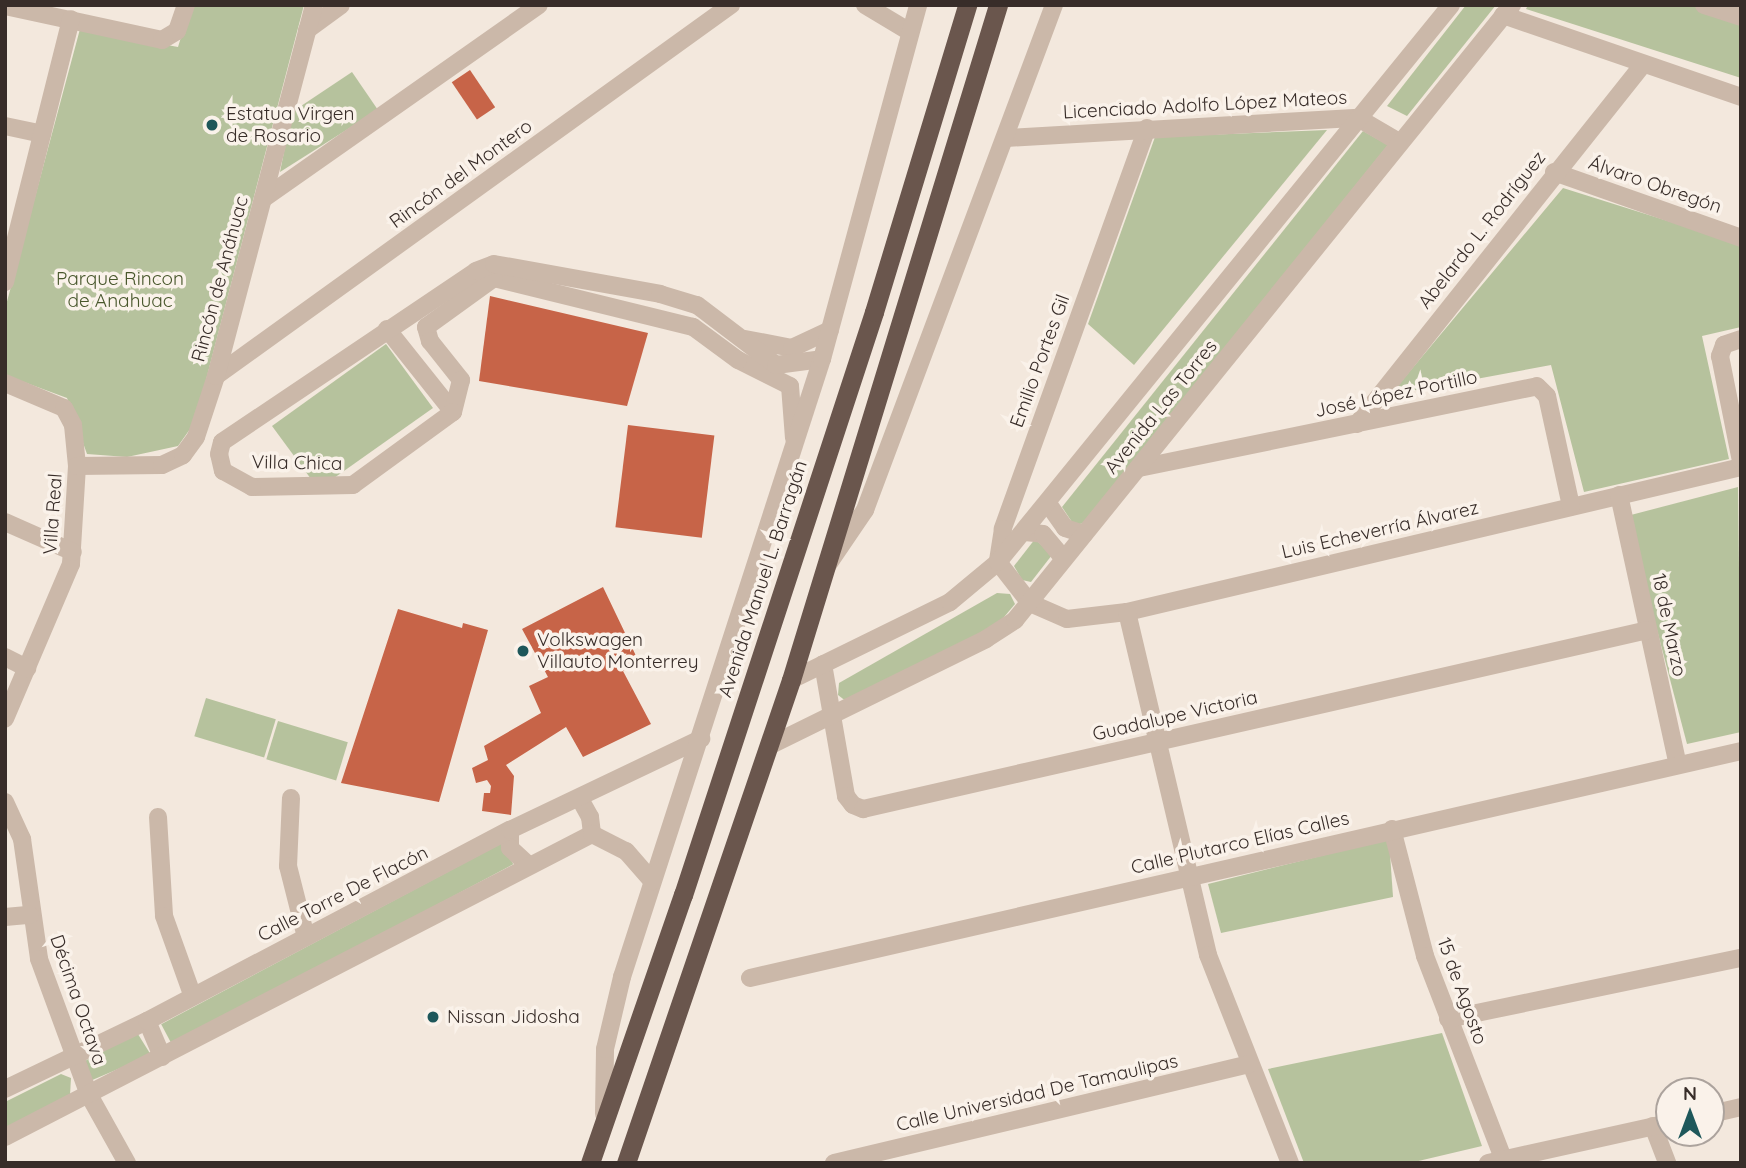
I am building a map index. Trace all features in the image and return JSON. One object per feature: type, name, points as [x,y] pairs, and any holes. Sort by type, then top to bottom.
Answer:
[{"type":"highway","name":"Avenida Manuel L. Barragán","points":[[590,1163],[683,895],[874,312],[967,5]]},
{"type":"highway","points":[[626,1163],[791,680],[998,5]]},
{"type":"street","points":[[5,6],[159,40],[173,36],[186,5]]},
{"type":"street","name":"Rincón de Anáhuac","points":[[77,466],[162,465],[183,455],[196,437],[216,376],[314,5]]},
{"type":"street","points":[[307,30],[341,5]]},
{"type":"street","points":[[263,199],[539,5]]},
{"type":"street","name":"Rincón del Montero","points":[[216,376],[731,5]]},
{"type":"street","points":[[865,5],[910,32]]},
{"type":"street","points":[[604,1119],[605,1049],[652,881],[701,739],[822,359],[918,5]]},
{"type":"street","points":[[825,569],[865,510],[1054,5]]},
{"type":"street","name":"Avenida Las Torres","points":[[791,680],[950,602],[999,562],[1049,505],[1451,5]]},
{"type":"street","points":[[1704,5],[1741,17]]},
{"type":"street","points":[[1508,10],[1643,64],[1741,97]]},
{"type":"street","name":"Avenida Las Torres","points":[[769,746],[986,639],[1015,620],[1508,10]]},
{"type":"street","points":[[5,282],[9,252],[43,134],[71,19]]},
{"type":"street","name":"Abelardo L. Rodríguez","points":[[1356,424],[1554,172],[1643,64]]},
{"type":"street","name":"Licenciado Adolfo López Mateos","points":[[1006,138],[1358,118],[1399,142]]},
{"type":"street","points":[[5,126],[43,134]]},
{"type":"street","name":"Emilio Portes Gil","points":[[999,562],[1010,501],[1147,128]]},
{"type":"street","name":"Álvaro Obregón","points":[[1554,172],[1741,238]]},
{"type":"street","points":[[453,412],[461,380],[430,341],[426,327],[491,272],[504,265],[674,298],[711,313],[776,365],[822,359]]},
{"type":"street","points":[[491,272],[693,327],[738,360],[790,386],[794,447]]},
{"type":"street","name":"Villa Chica","points":[[453,412],[353,485],[252,486],[223,471],[222,442],[387,329],[491,272]]},
{"type":"street","points":[[673,320],[674,298]]},
{"type":"street","points":[[387,329],[453,412]]},
{"type":"street","points":[[742,338],[792,348],[830,330]]},
{"type":"street","points":[[1741,339],[1724,345],[1720,356],[1741,461]]},
{"type":"street","name":"Villa Real","points":[[5,383],[64,408],[73,425],[77,466],[73,552],[65,582],[5,719]]},
{"type":"street","name":"José López Portillo","points":[[1139,468],[1540,387],[1547,396],[1571,506]]},
{"type":"street","name":"Luis Echeverría Álvarez","points":[[1030,603],[1067,619],[1127,612],[1741,467]]},
{"type":"street","name":"18 de Marzo","points":[[1619,495],[1678,765]]},
{"type":"street","points":[[1049,505],[1065,528],[1084,534]]},
{"type":"street","points":[[5,522],[73,552]]},
{"type":"street","points":[[1025,531],[1043,534],[1063,558]]},
{"type":"street","points":[[999,562],[1030,603]]},
{"type":"street","points":[[1127,612],[1158,742],[1186,878],[1208,955],[1290,1163]]},
{"type":"street","name":"Guadalupe Victoria","points":[[823,664],[846,796],[853,805],[863,808],[1648,630]]},
{"type":"street","points":[[5,657],[27,668]]},
{"type":"street","name":"Calle Torre De Flacón","points":[[5,1089],[147,1021],[192,994],[510,830],[580,799],[701,739]]},
{"type":"street","name":"Calle Plutarco Elías Calles","points":[[750,978],[1741,751]]},
{"type":"street","points":[[291,798],[288,866],[306,937]]},
{"type":"street","points":[[580,799],[590,817],[592,834]]},
{"type":"street","name":"Décima Octava","points":[[5,802],[22,839],[30,915],[39,959],[89,1095],[127,1163]]},
{"type":"street","points":[[158,817],[164,916],[192,994]]},
{"type":"street","name":"15 de Agosto","points":[[1392,829],[1425,956],[1499,1161]]},
{"type":"street","points":[[510,830],[510,848],[527,864]]},
{"type":"street","points":[[592,834],[626,851],[652,881]]},
{"type":"street","points":[[5,1138],[527,864],[592,834]]},
{"type":"street","points":[[5,916],[30,915]]},
{"type":"street","points":[[1448,1019],[1741,958]]},
{"type":"street","points":[[147,1021],[162,1057]]},
{"type":"street","name":"Calle Universidad De Tamaulipas","points":[[834,1163],[1249,1064]]},
{"type":"street","points":[[1499,1161],[1655,1126]]},
{"type":"green space","name":"Parque Rincon de Anahuac","points":[[191,5],[304,5],[195,422],[178,446],[127,457],[87,454],[67,398],[5,375],[5,309],[80,29],[178,47]]},
{"type":"green space","points":[[1466,5],[1496,5],[1407,116],[1387,106]]},
{"type":"green space","points":[[1528,5],[1692,5],[1741,22],[1741,78],[1526,9]]},
{"type":"green space","points":[[352,72],[378,110],[280,172],[292,112]]},
{"type":"green space","points":[[1327,130],[1134,365],[1088,324],[1155,137]]},
{"type":"green space","points":[[1363,131],[1388,145],[1085,523],[1074,525],[1062,507]]},
{"type":"green space","points":[[1563,188],[1741,244],[1741,327],[1702,336],[1729,459],[1584,492],[1551,365],[1390,395]]},
{"type":"green space","points":[[386,344],[433,408],[334,478],[311,479],[272,426]]},
{"type":"green space","points":[[1738,487],[1741,732],[1687,744],[1627,516]]},
{"type":"green space","points":[[1035,539],[1052,555],[1031,582],[1022,580],[1014,566]]},
{"type":"green space","points":[[997,593],[1010,594],[1015,604],[994,629],[847,702],[838,695],[839,683]]},
{"type":"green space","points":[[206,698],[276,719],[264,758],[194,736]]},
{"type":"green space","points":[[278,721],[348,742],[336,781],[266,759]]},
{"type":"green space","points":[[1389,839],[1393,897],[1221,933],[1208,884]]},
{"type":"green space","points":[[502,843],[513,864],[172,1045],[161,1024]]},
{"type":"green space","points":[[136,1031],[151,1055],[90,1081],[85,1061]]},
{"type":"green space","points":[[1442,1033],[1482,1146],[1410,1163],[1304,1163],[1268,1069]]},
{"type":"green space","points":[[61,1074],[71,1078],[70,1095],[5,1128],[5,1102]]},
{"type":"building","points":[[470,70],[495,107],[477,120],[452,82]]},
{"type":"building","points":[[490,296],[648,333],[627,406],[479,381]]},
{"type":"building","points":[[628,425],[714,436],[702,538],[615,527]]},
{"type":"building","points":[[603,587],[638,660],[623,671],[651,724],[583,757],[566,727],[506,765],[514,776],[511,815],[482,811],[484,793],[490,793],[491,786],[487,780],[476,783],[472,768],[488,760],[484,746],[541,713],[529,686],[548,677],[522,629]]},
{"type":"building","points":[[398,609],[462,628],[463,623],[488,630],[439,802],[341,783]]},
{"type":"place","name":"Estatua Virgen de Rosario","points":[[212,125]]},
{"type":"place","name":"Volkswagen Villauto Monterrey","points":[[523,651]]},
{"type":"place","name":"Nissan Jidosha","points":[[433,1017]]}]
